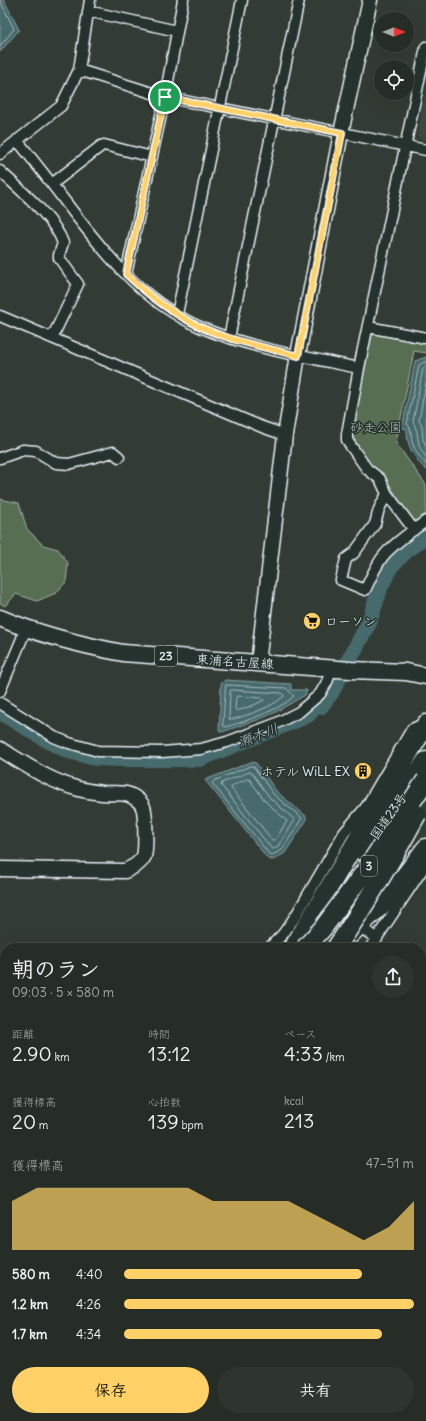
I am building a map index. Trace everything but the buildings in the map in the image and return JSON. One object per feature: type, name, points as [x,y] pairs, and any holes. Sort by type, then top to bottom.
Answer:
[{"type":"highway","points":[[296,943],[426,723]]},
{"type":"highway","name":"国道23号","points":[[297,943],[426,766]]},
{"type":"highway","name":"3","points":[[310,943],[323,928],[365,871],[426,766]]},
{"type":"highway","points":[[338,943],[369,899],[423,810]]},
{"type":"highway","name":"3","points":[[326,943],[423,810]]},
{"type":"highway","points":[[340,943],[384,903],[426,848]]},
{"type":"main road","name":"東浦名古屋線","points":[[0,618],[26,629],[91,647],[123,653],[340,669],[406,672],[426,676]]},
{"type":"street","points":[[0,154],[61,106],[79,70],[90,0]]},
{"type":"street","points":[[126,274],[165,97],[183,0]]},
{"type":"street","points":[[177,314],[242,0]]},
{"type":"street","points":[[229,338],[299,0]]},
{"type":"street","points":[[258,663],[285,435],[298,356],[370,0]]},
{"type":"street","points":[[88,11],[177,31]]},
{"type":"street","points":[[414,530],[387,494],[380,479],[367,469],[347,440],[347,434],[359,368],[426,47]]},
{"type":"street","points":[[79,70],[165,97],[426,150]]},
{"type":"street","points":[[18,140],[93,239],[143,290],[177,314],[199,326],[229,338],[298,356],[359,368]]},
{"type":"street","points":[[52,184],[104,145],[152,157]]},
{"type":"street","points":[[0,171],[49,219],[58,232],[63,243],[59,258],[78,284],[52,338]]},
{"type":"street","points":[[0,316],[262,427],[285,435]]},
{"type":"street","points":[[368,327],[425,335]]},
{"type":"street","points":[[0,458],[23,450],[36,451],[56,463],[70,464],[112,452],[119,457]]},
{"type":"street","points":[[387,494],[379,509],[375,524],[354,553],[346,559],[341,580],[365,590],[375,567],[384,555],[426,521]]},
{"type":"street","points":[[0,691],[26,629]]},
{"type":"street","points":[[0,703],[54,737],[98,751],[162,752],[201,749],[227,742],[275,724],[299,712],[320,694],[327,682],[340,669]]},
{"type":"street","points":[[274,943],[283,934],[314,893],[344,833],[366,807],[412,729],[426,723]]},
{"type":"street","points":[[0,749],[45,777],[63,784],[81,790],[103,793],[126,793],[137,799],[143,806],[145,816],[144,854],[140,862],[134,867],[125,871],[0,869]]},
{"type":"street","points":[[374,943],[426,864]]},
{"type":"street","points":[[366,931],[377,939]]},
{"type":"shaded area","points":[[426,89],[426,141],[421,140],[417,136]]},
{"type":"green space","name":"砂走公園","points":[[375,332],[426,343],[426,353],[414,351],[396,443],[426,485],[426,516],[417,522],[413,522],[384,476],[370,466],[351,433],[372,335]]},
{"type":"green space","points":[[0,499],[19,503],[27,529],[43,545],[58,549],[68,563],[66,582],[56,593],[37,601],[16,594],[5,606],[0,603]]},
{"type":"water","points":[[0,0],[4,0],[19,30],[0,52]]},
{"type":"water","points":[[426,357],[426,470],[412,452],[408,441],[407,429],[402,428],[415,361]]},
{"type":"water","points":[[225,680],[291,684],[291,690],[307,690],[305,695],[276,712],[222,732],[219,730],[221,684]]},
{"type":"water","points":[[251,762],[256,763],[277,792],[306,816],[306,821],[285,853],[273,860],[268,859],[205,780]]},
{"type":"waterway","name":"瀬木川","points":[[0,712],[50,742],[69,751],[96,758],[122,759],[199,759],[299,719],[308,715],[314,708],[321,706],[331,693],[369,623],[380,588],[391,566],[408,549],[426,536]]},
{"type":"place","name":"ローソン","points":[[312,621]]},
{"type":"place","name":"ホテル WiLL EX","points":[[363,771]]},
{"type":"route","points":[[165,97],[342,133],[298,356],[229,338],[199,326],[155,300],[126,274],[165,97]]}]
